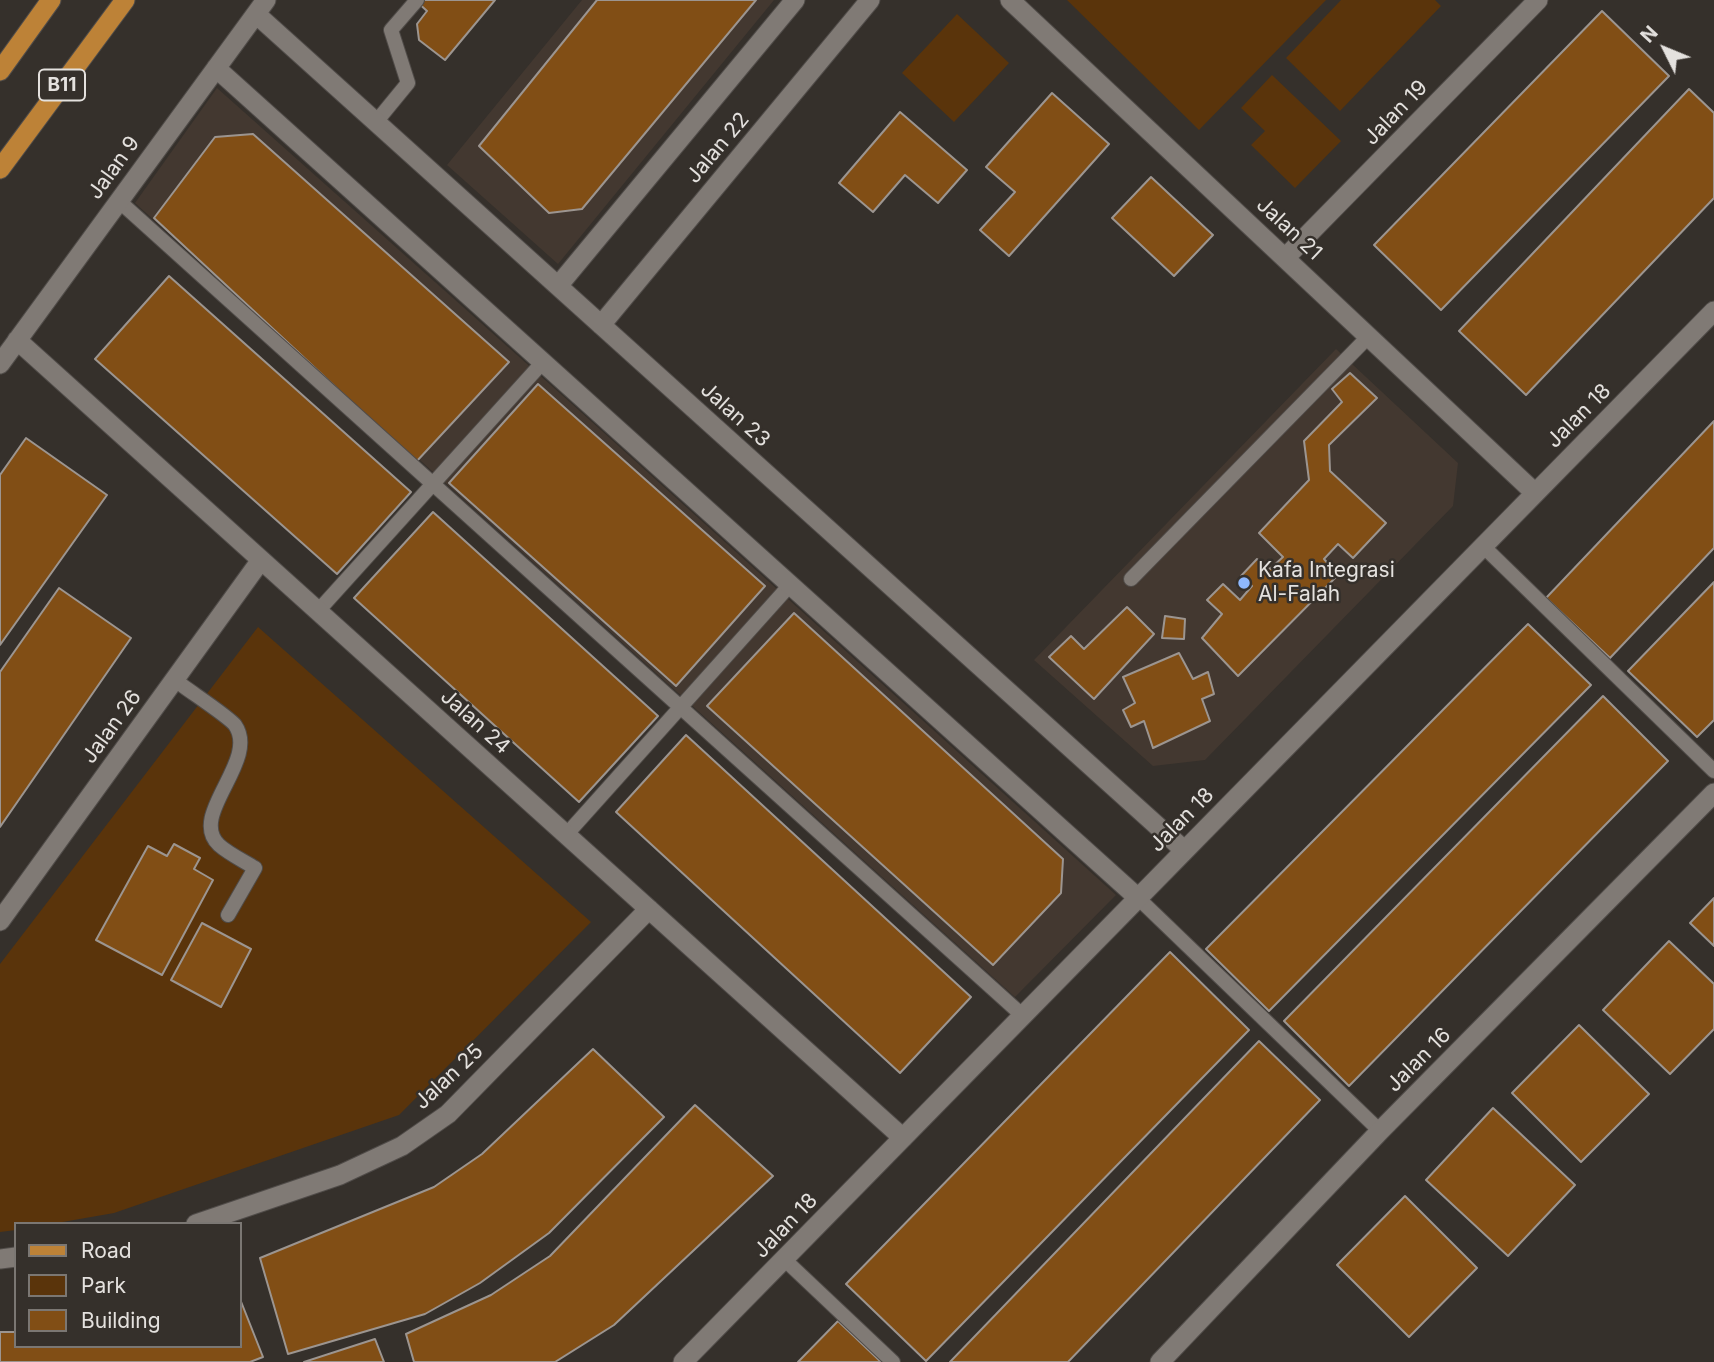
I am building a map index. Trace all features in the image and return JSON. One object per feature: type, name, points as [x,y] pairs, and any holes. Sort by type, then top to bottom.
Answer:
[{"type":"main road","name":"B11","points":[[0,71],[51,0]]},
{"type":"main road","name":"B11","points":[[0,169],[125,0]]},
{"type":"street","name":"Jalan 22","points":[[558,286],[795,0]]},
{"type":"street","name":"Jalan 22","points":[[601,325],[870,0]]},
{"type":"street","name":"Jalan 21","points":[[1010,0],[1535,493]]},
{"type":"street","name":"Jalan 19","points":[[1286,257],[1538,0]]},
{"type":"street","name":"Jalan 23","points":[[261,7],[376,122],[1184,850]]},
{"type":"street","name":"Jalan 9","points":[[0,364],[261,7]]},
{"type":"street","points":[[216,68],[1137,897]]},
{"type":"street","name":"Jalan 18","points":[[683,1362],[1714,311]]},
{"type":"street","name":"Jalan 24","points":[[17,340],[903,1138]]},
{"type":"street","name":"Jalan 26","points":[[0,921],[261,559]]},
{"type":"street","name":"Jalan 16","points":[[1160,1362],[1381,1131],[1714,793]]},
{"type":"street","name":"Jalan 25","points":[[202,1222],[340,1175],[402,1146],[448,1114],[649,909]]},
{"type":"lane","points":[[376,122],[408,83],[391,30],[417,0]]},
{"type":"lane","points":[[118,201],[1022,1015]]},
{"type":"lane","points":[[1131,579],[1369,336]]},
{"type":"lane","points":[[318,611],[543,362]]},
{"type":"lane","points":[[1484,547],[1714,771]]},
{"type":"lane","points":[[566,835],[790,585]]},
{"type":"lane","points":[[174,680],[235,725],[240,742],[236,763],[213,811],[211,829],[217,844],[255,868],[228,915]]},
{"type":"lane","points":[[1137,897],[1381,1131]]},
{"type":"lane","points":[[785,1260],[893,1362]]},
{"type":"shaded area","points":[[582,0],[774,0],[558,264],[447,165]]},
{"type":"shaded area","points":[[217,88],[1116,895],[1015,997],[135,203]]},
{"type":"shaded area","name":"Kafa Integrasi Al-Falah","points":[[1336,349],[1458,463],[1453,506],[1205,760],[1153,766],[1034,660]]},
{"type":"green space","points":[[1067,0],[1326,0],[1199,130]]},
{"type":"green space","points":[[1341,0],[1435,0],[1441,6],[1340,111],[1286,58]]},
{"type":"green space","points":[[957,14],[1009,63],[954,122],[902,73]]},
{"type":"green space","points":[[1272,75],[1341,141],[1295,188],[1251,145],[1265,131],[1241,108]]},
{"type":"green space","points":[[258,627],[591,922],[399,1115],[114,1213],[62,1222],[14,1222],[14,1230],[0,1232],[0,964]]},
{"type":"building","points":[[415,0],[495,0],[445,60],[419,40],[417,24],[427,11]]},
{"type":"building","points":[[597,0],[756,0],[582,209],[549,213],[479,146]]},
{"type":"building","points":[[1602,11],[1669,76],[1441,310],[1374,245]]},
{"type":"building","points":[[1689,89],[1714,113],[1714,198],[1526,395],[1459,331]]},
{"type":"building","points":[[1052,93],[1109,144],[1009,256],[980,230],[1015,192],[986,167]]},
{"type":"building","points":[[900,112],[967,170],[938,203],[905,175],[873,212],[839,183]]},
{"type":"building","points":[[253,134],[509,362],[416,462],[154,218],[215,137]]},
{"type":"building","points":[[1151,177],[1213,235],[1174,276],[1112,218]]},
{"type":"building","points":[[169,276],[411,492],[337,574],[95,359]]},
{"type":"building","points":[[1350,373],[1377,398],[1329,445],[1330,471],[1386,523],[1353,558],[1338,544],[1324,559],[1338,575],[1238,676],[1202,638],[1222,614],[1207,600],[1223,584],[1240,600],[1252,586],[1241,576],[1257,559],[1270,569],[1283,557],[1259,533],[1309,480],[1304,441],[1342,402],[1332,389]]},
{"type":"building","points":[[538,384],[765,586],[676,686],[449,483]]},
{"type":"building","points":[[1714,421],[1714,548],[1610,658],[1546,598]]},
{"type":"building","points":[[26,438],[107,495],[0,645],[0,475]]},
{"type":"building","points":[[433,512],[658,716],[579,802],[354,598]]},
{"type":"building","points":[[1714,582],[1714,720],[1697,737],[1628,671]]},
{"type":"building","points":[[59,588],[131,638],[0,827],[0,672]]},
{"type":"building","points":[[1127,607],[1154,634],[1094,699],[1049,657],[1071,636],[1084,649]]},
{"type":"building","points":[[794,613],[1063,859],[1061,893],[993,965],[707,706]]},
{"type":"building","points":[[1165,616],[1185,619],[1184,639],[1162,638]]},
{"type":"building","points":[[1528,624],[1591,685],[1269,1011],[1206,949]]},
{"type":"building","points":[[1179,653],[1193,679],[1208,672],[1214,694],[1202,699],[1210,721],[1153,748],[1144,721],[1131,727],[1123,710],[1135,703],[1123,677]]},
{"type":"building","points":[[1603,696],[1668,761],[1349,1086],[1284,1021]]},
{"type":"building","points":[[686,735],[971,997],[900,1073],[616,812]]},
{"type":"building","points":[[174,844],[200,858],[194,869],[213,880],[162,975],[96,940],[148,846],[167,856]]},
{"type":"building","points":[[1714,898],[1714,946],[1690,923]]},
{"type":"building","points":[[202,923],[251,949],[221,1007],[171,980]]},
{"type":"building","points":[[1669,941],[1714,984],[1714,1029],[1670,1074],[1603,1010]]},
{"type":"building","points":[[1170,952],[1249,1030],[926,1361],[846,1284]]},
{"type":"building","points":[[1579,1025],[1649,1094],[1581,1162],[1512,1093]]},
{"type":"building","points":[[1259,1041],[1320,1100],[1068,1362],[950,1362]]},
{"type":"building","points":[[593,1049],[664,1117],[549,1233],[480,1283],[425,1314],[288,1354],[260,1258],[434,1187],[482,1154]]},
{"type":"building","points":[[695,1105],[773,1176],[614,1325],[555,1362],[414,1362],[406,1334],[491,1295],[550,1256]]},
{"type":"building","points":[[1493,1108],[1575,1185],[1508,1256],[1426,1180]]},
{"type":"building","points":[[1405,1196],[1477,1268],[1409,1337],[1337,1265]]},
{"type":"building","points":[[242,1304],[263,1357],[250,1362],[0,1362],[0,1332],[14,1332],[14,1348],[242,1348]]},
{"type":"building","points":[[838,1321],[881,1362],[798,1362]]},
{"type":"building","points":[[375,1339],[384,1362],[304,1362]]},
{"type":"place","name":"Kafa Integrasi Al-Falah","points":[[1244,583]]}]
